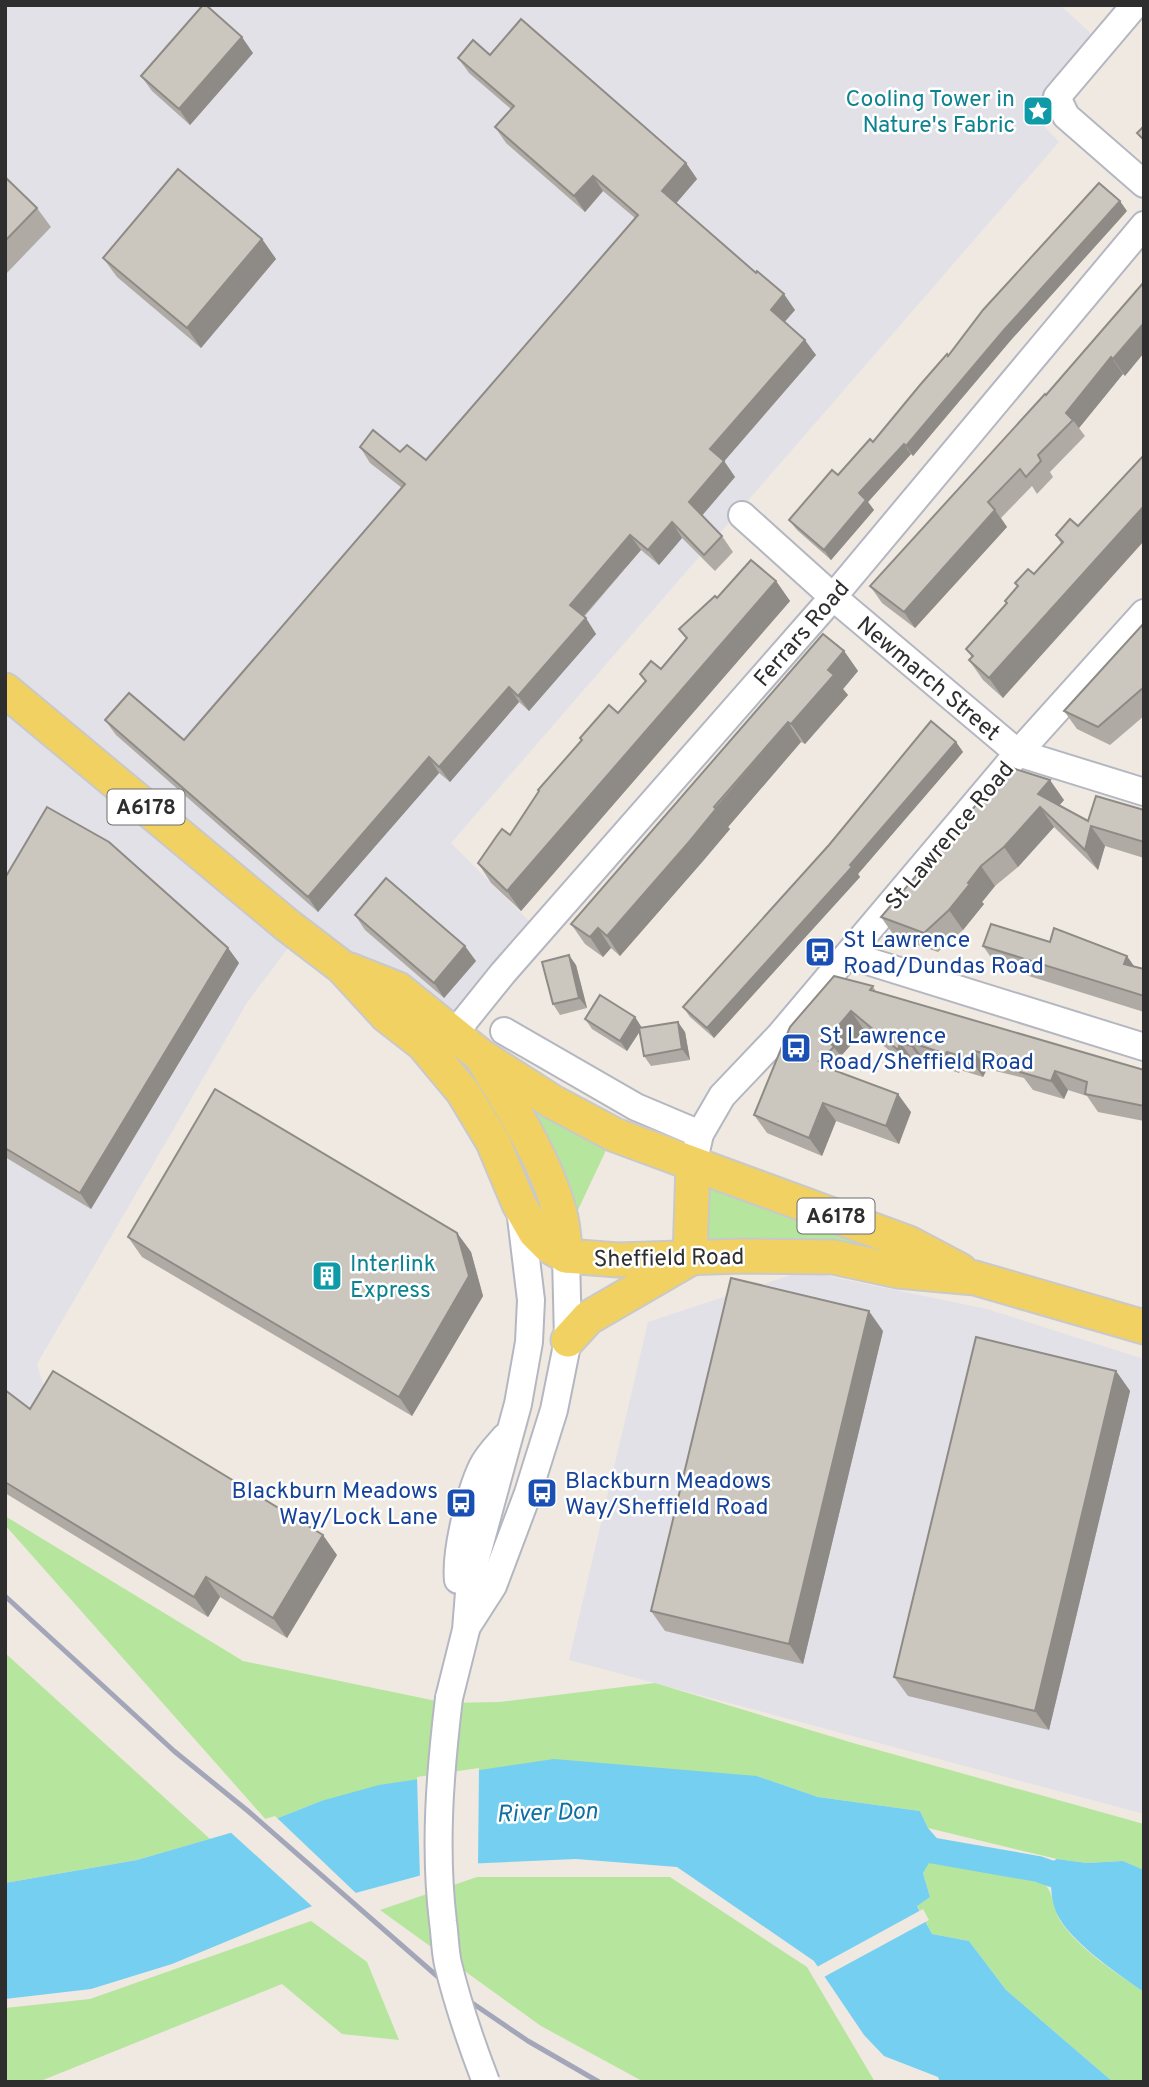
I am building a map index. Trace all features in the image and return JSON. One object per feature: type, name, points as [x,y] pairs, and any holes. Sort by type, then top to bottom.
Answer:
[{"type":"main road","name":"Sheffield Road","points":[[5,690],[287,925],[342,967],[387,1016],[423,1044],[463,1092],[493,1142],[519,1203],[535,1232],[549,1246],[566,1256],[618,1260],[812,1255],[833,1257],[898,1271],[975,1278],[1144,1327]]},
{"type":"main road","name":"Sheffield Road","points":[[342,967],[398,989],[481,1056],[553,1102],[615,1135],[697,1149],[909,1243],[975,1278]]},
{"type":"main road","points":[[453,1035],[447,1054],[463,1092]]},
{"type":"main road","points":[[481,1056],[510,1105],[548,1180],[561,1219],[566,1256]]},
{"type":"main road","points":[[568,1340],[588,1318],[690,1259],[697,1149]]},
{"type":"street","points":[[1135,5],[1058,97],[1066,116],[1144,184]]},
{"type":"street","name":"Ferrars Road","points":[[453,1035],[503,973],[833,597],[1144,225]]},
{"type":"street","name":"Newmarch Street","points":[[742,515],[833,597],[1018,753],[1144,792]]},
{"type":"street","name":"St Lawrence Road","points":[[697,1149],[722,1096],[780,1035],[1018,753],[1144,613]]},
{"type":"street","points":[[848,955],[1144,1047]]},
{"type":"street","name":"Sheffield Road","points":[[504,1031],[636,1107],[697,1149]]},
{"type":"street","points":[[485,2082],[468,2035],[448,1962],[439,1892],[437,1829],[449,1698],[466,1630],[470,1580],[512,1428],[529,1342],[531,1300],[519,1203]]},
{"type":"street","points":[[466,1630],[493,1586],[528,1493],[554,1410],[568,1340],[566,1256]]},
{"type":"shaded area","points":[[5,5],[1060,5],[1095,37],[1032,113],[1059,142],[451,843],[540,932],[451,1038],[295,939],[248,1001],[37,1364],[49,1402],[5,1475]]},
{"type":"shaded area","points":[[803,1271],[987,1309],[1144,1359],[1144,1814],[569,1660],[648,1322]]},
{"type":"green space","points":[[517,1095],[608,1146],[577,1212],[579,1242]]},
{"type":"green space","points":[[703,1184],[908,1250],[908,1266],[705,1244]]},
{"type":"green space","points":[[5,1516],[243,1661],[446,1703],[499,1702],[655,1683],[853,1743],[1144,1824],[1144,1870],[1123,1861],[1087,1863],[1057,1859],[928,1828],[920,1811],[818,1797],[757,1776],[321,1801],[268,1822],[5,1525]]},
{"type":"green space","points":[[5,1653],[210,1839],[137,1860],[5,1883]]},
{"type":"green space","points":[[929,1861],[1044,1883],[1050,1892],[1058,1917],[1069,1933],[1099,1960],[1144,1992],[1144,2082],[1113,2082],[1006,1990],[969,1941],[932,1934],[917,1905],[930,1897],[923,1873]]},
{"type":"green space","points":[[477,1877],[670,1877],[807,1967],[875,2082],[644,2082],[541,2026],[380,1910]]},
{"type":"green space","points":[[311,1921],[367,1962],[399,2040],[342,2034],[282,1984],[38,2082],[5,2082],[5,2008],[90,1999]]},
{"type":"water","name":"River Don","points":[[554,1759],[757,1776],[818,1797],[920,1811],[928,1828],[941,1843],[923,1873],[930,1897],[917,1906],[932,1934],[969,1941],[1006,1990],[1113,2082],[940,2082],[938,2077],[884,2056],[864,2035],[814,1961],[677,1867],[576,1859],[463,1864],[322,1902],[172,1964],[91,1989],[5,1999],[5,1883],[137,1860],[268,1822],[321,1801],[379,1785]]},
{"type":"water","points":[[1057,1859],[1087,1863],[1123,1861],[1144,1870],[1144,1992],[1092,1954],[1059,1918],[1054,1906],[1051,1884],[1051,1862]]},
{"type":"pier","points":[[479,1768],[478,1867],[464,1867],[420,1879],[417,1777]]},
{"type":"pier","points":[[275,1816],[359,1896],[315,1909],[228,1830]]},
{"type":"pier","points":[[923,1909],[929,1920],[822,1978],[815,1968]]},
{"type":"building","points":[[203,5],[242,37],[179,109],[141,76]]},
{"type":"building","points":[[521,19],[686,163],[662,191],[784,294],[771,310],[805,340],[710,449],[724,461],[689,502],[722,536],[704,555],[672,522],[648,550],[630,535],[570,605],[586,618],[518,696],[509,687],[439,767],[429,757],[308,897],[105,720],[129,693],[184,740],[405,484],[360,447],[373,430],[400,452],[407,445],[426,460],[638,215],[593,176],[574,196],[495,127],[514,106],[458,58],[473,40],[490,55]]},
{"type":"building","points":[[1144,126],[1144,140],[1137,133]]},
{"type":"building","points":[[178,169],[262,239],[187,328],[103,258]]},
{"type":"building","points":[[5,177],[37,208],[5,241]]},
{"type":"building","points":[[1099,183],[1120,201],[1004,330],[906,446],[904,444],[859,493],[866,500],[824,550],[789,520],[832,470],[838,475],[870,439],[873,442],[947,354],[948,356],[983,310]]},
{"type":"building","points":[[1144,282],[1144,323],[1113,359],[1111,357],[1066,413],[1073,420],[1038,455],[1041,461],[1026,477],[1020,469],[988,502],[995,510],[904,612],[870,586],[1046,395]]},
{"type":"building","points":[[1144,455],[1144,506],[989,678],[969,660],[973,656],[966,649],[1007,603],[1005,601],[1018,586],[1015,583],[1028,569],[1034,574],[1063,542],[1056,535],[1070,519],[1078,526]]},
{"type":"building","points":[[751,560],[776,581],[507,891],[478,863],[496,837],[502,829],[510,835],[538,790],[582,740],[580,738],[609,705],[618,713],[646,681],[640,674],[651,661],[661,669],[687,638],[679,629],[715,596],[717,598]]},
{"type":"building","points":[[1144,623],[1144,687],[1098,727],[1064,711]]},
{"type":"building","points":[[823,634],[844,651],[828,670],[834,675],[791,724],[788,722],[714,807],[716,809],[689,842],[607,936],[598,928],[590,937],[571,924]]},
{"type":"building","points":[[931,721],[956,742],[850,865],[852,867],[707,1028],[683,1007],[829,845]]},
{"type":"building","points":[[1012,768],[1050,780],[1038,794],[1088,821],[1096,796],[1144,810],[1144,842],[1091,826],[1085,850],[1040,807],[1004,847],[981,866],[949,910],[924,933],[881,917],[1003,773]]},
{"type":"building","points":[[47,807],[109,842],[228,948],[80,1193],[5,1148],[5,878]]},
{"type":"building","points":[[386,878],[465,946],[434,983],[355,915]]},
{"type":"building","points":[[991,924],[1050,942],[1054,928],[1127,956],[1124,964],[1144,969],[1144,996],[983,946]]},
{"type":"building","points":[[569,955],[579,998],[553,1004],[542,962]]},
{"type":"building","points":[[834,976],[873,986],[870,990],[1144,1070],[1144,1106],[1085,1094],[1087,1082],[1055,1071],[1051,1081],[1020,1072],[1021,1062],[974,1051],[970,1059],[912,1043],[911,1046],[900,1042],[898,1050],[851,1011],[827,1039],[834,1047],[819,1061],[838,1068],[836,1071],[898,1094],[886,1126],[823,1103],[809,1138],[754,1115],[790,1027]]},
{"type":"building","points":[[600,995],[635,1017],[620,1041],[585,1019]]},
{"type":"building","points":[[678,1022],[682,1049],[644,1056],[639,1028]]},
{"type":"building","name":"Interlink Express","points":[[215,1089],[457,1233],[469,1276],[399,1397],[128,1237]]},
{"type":"building","points":[[731,1278],[869,1311],[789,1644],[651,1611]]},
{"type":"building","points":[[976,1337],[1116,1371],[1035,1711],[894,1677]]},
{"type":"building","points":[[53,1371],[323,1535],[273,1618],[206,1577],[194,1597],[5,1482],[5,1390],[30,1409]]},
{"type":"waterway","points":[[901,1845],[1038,1869],[1078,1883],[1144,1921]]},
{"type":"railway","points":[[5,1596],[174,1751],[248,1811],[453,1990],[528,2041],[599,2082]]},
{"type":"place","name":"Cooling Tower in Nature's Fabric","points":[[1038,111]]},
{"type":"place","name":"St Lawrence Road/Dundas Road","points":[[820,952]]},
{"type":"place","name":"St Lawrence Road/Sheffield Road","points":[[796,1048]]},
{"type":"place","name":"Interlink Express","points":[[327,1276]]},
{"type":"place","name":"Blackburn Meadows Way/Sheffield Road","points":[[542,1493]]},
{"type":"place","name":"Blackburn Meadows Way/Lock Lane","points":[[461,1503]]}]
